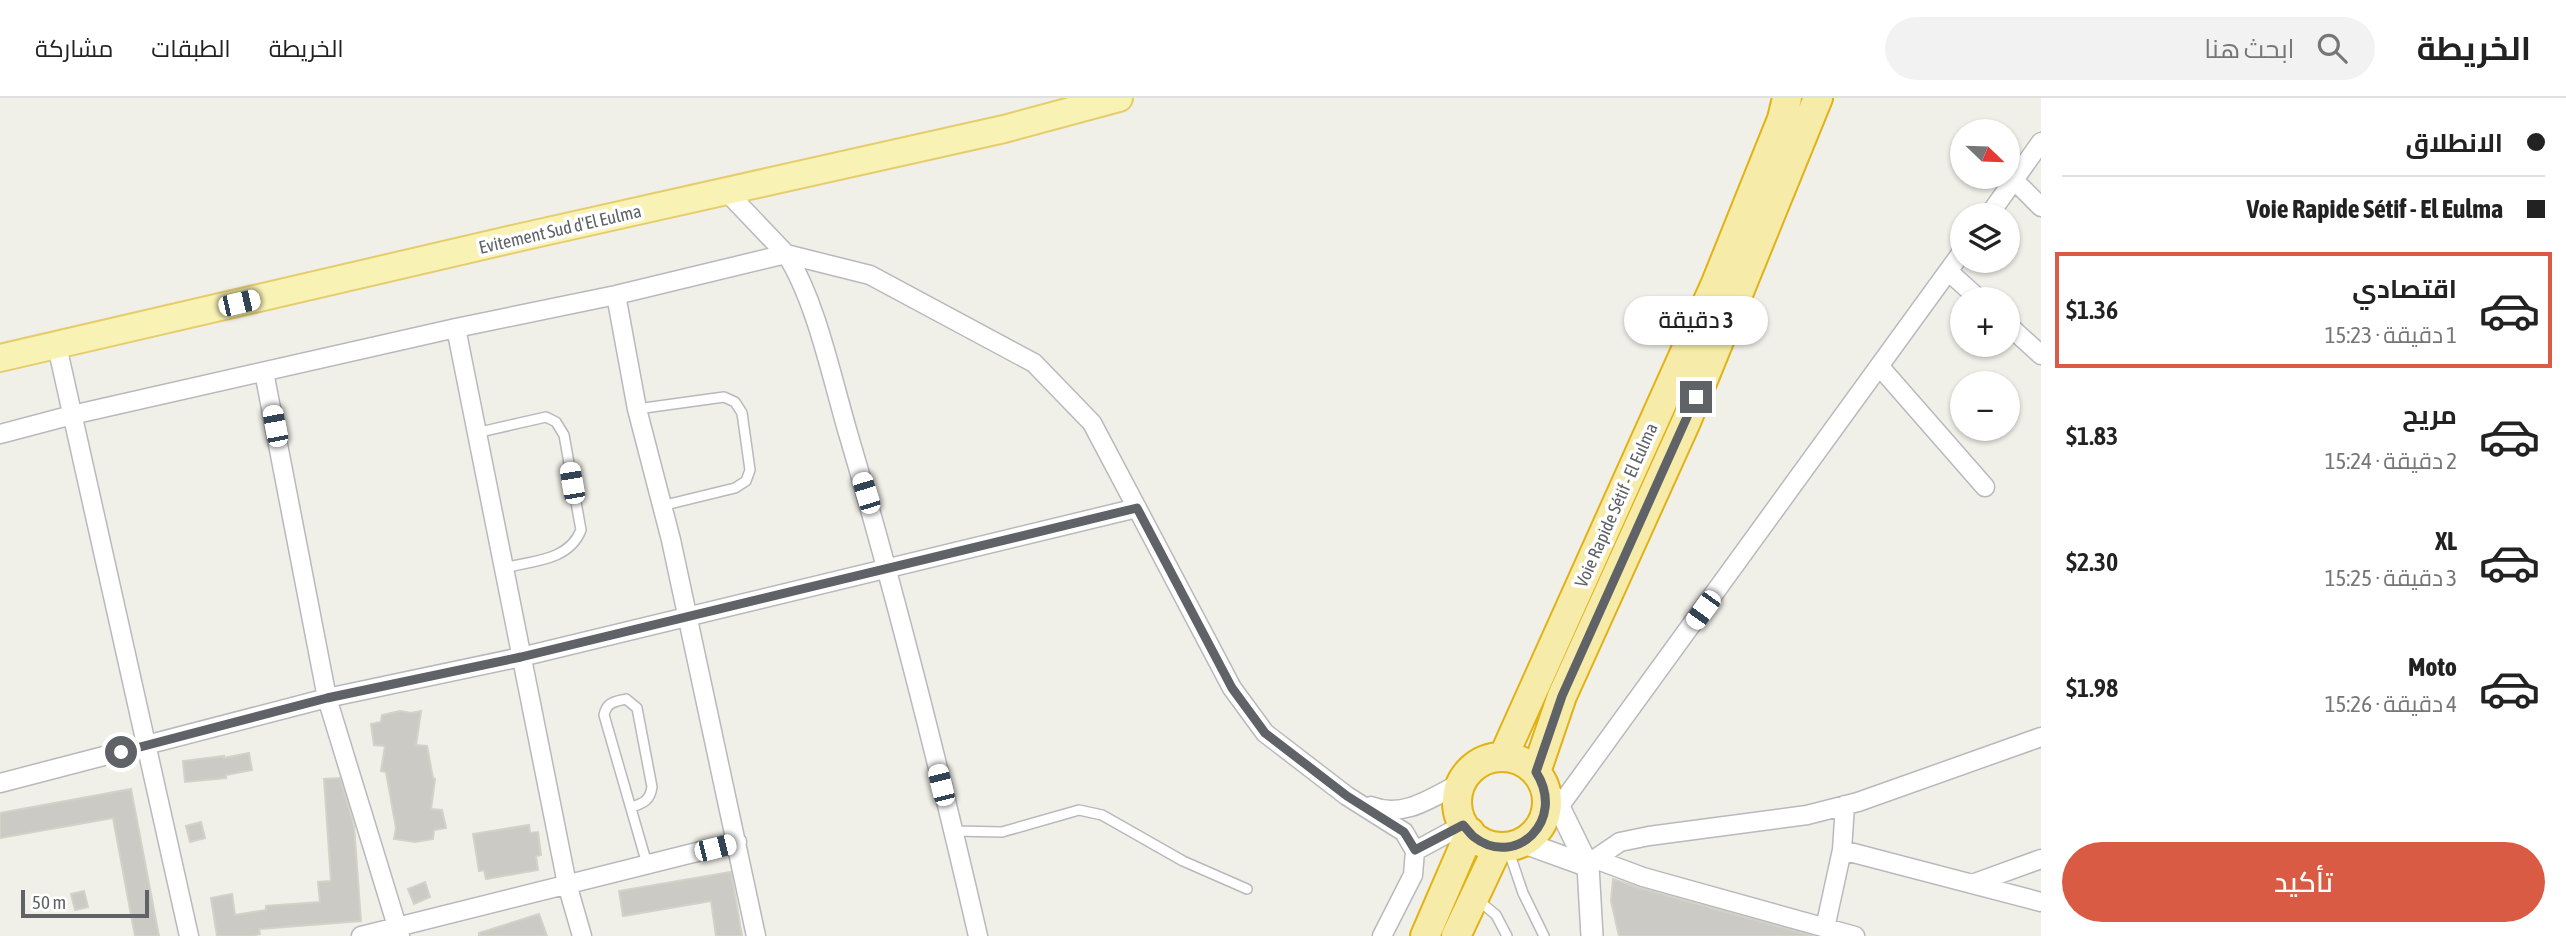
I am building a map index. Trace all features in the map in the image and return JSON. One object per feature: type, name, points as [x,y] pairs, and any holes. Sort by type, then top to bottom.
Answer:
[{"type":"highway","name":"Voie Rapide Sétif - El Eulma","points":[[1504,755],[1716,283],[1782,119],[1787,98]]},
{"type":"highway","name":"Voie Rapide Sétif - El Eulma","points":[[1540,778],[1562,696],[1686,422],[1818,98]]},
{"type":"highway","points":[[1456,936],[1474,896],[1509,845],[1536,832],[1544,817],[1547,801],[1540,778],[1524,762],[1504,755],[1482,761],[1470,770],[1457,797],[1458,811],[1474,837],[1509,845]]},
{"type":"highway","points":[[1425,936],[1466,828]]},
{"type":"main road","name":"Evitement Sud d'El Eulma","points":[[0,358],[1004,129],[1119,98]]},
{"type":"street","points":[[2020,172],[2041,142]]},
{"type":"street","points":[[2020,186],[2041,206]]},
{"type":"street","points":[[726,191],[786,254],[799,273],[888,567],[978,936]]},
{"type":"street","points":[[0,434],[72,415],[456,328],[616,295],[786,254],[870,275],[1034,363],[1092,423],[1232,688],[1265,733],[1347,796],[1404,832],[1415,850],[1413,875],[1382,936]]},
{"type":"street","points":[[1559,807],[1950,268]]},
{"type":"street","points":[[1948,271],[1966,287]]},
{"type":"street","points":[[616,295],[637,409],[687,617],[756,936]]},
{"type":"street","points":[[456,328],[567,884],[582,936]]},
{"type":"street","points":[[2020,336],[2041,355]]},
{"type":"street","points":[[57,346],[189,936]]},
{"type":"street","points":[[1880,367],[1985,487]]},
{"type":"street","points":[[264,372],[327,698],[399,932]]},
{"type":"street","points":[[0,783],[327,698],[521,657],[1137,508]]},
{"type":"street","points":[[1591,862],[1620,842],[1807,815],[1844,805],[2041,737]]},
{"type":"street","points":[[1540,778],[1591,862],[1592,936]]},
{"type":"street","points":[[1347,796],[1385,811],[1415,807],[1462,782]]},
{"type":"street","points":[[1825,928],[1842,850],[1844,805]]},
{"type":"street","points":[[1415,850],[1466,828]]},
{"type":"street","points":[[361,936],[399,932],[567,884],[737,842]]},
{"type":"street","points":[[1509,845],[1591,862],[1855,936]]},
{"type":"street","points":[[1842,850],[2041,902]]},
{"type":"street","points":[[1972,884],[2041,859]]},
{"type":"lane","points":[[637,409],[724,397],[735,402],[742,413],[751,470],[746,481],[735,488],[661,506]]},
{"type":"lane","points":[[476,433],[546,417],[556,422],[564,435],[581,530],[575,544],[559,555],[503,568]]},
{"type":"lane","points":[[632,807],[644,803],[650,796],[652,787],[637,708],[626,699],[612,702],[606,707],[604,715],[647,864]]},
{"type":"lane","points":[[954,831],[1002,832],[1079,810],[1102,815],[1183,861],[1247,889]]},
{"type":"lane","points":[[1509,845],[1523,893],[1544,936]]},
{"type":"lane","points":[[1474,896],[1496,915],[1507,936]]},
{"type":"building","points":[[400,711],[421,711],[416,745],[427,746],[435,779],[431,809],[442,810],[446,828],[434,830],[433,839],[415,842],[394,839],[396,828],[386,772],[381,771],[385,746],[374,745],[371,724],[381,722],[382,715]]},
{"type":"building","points":[[249,753],[252,770],[226,775],[226,778],[185,782],[183,761]]},
{"type":"building","points":[[340,778],[354,826],[361,921],[259,929],[260,934],[251,936],[217,936],[211,898],[232,894],[235,915],[266,910],[266,906],[320,902],[318,882],[331,881],[324,779]]},
{"type":"building","points":[[131,789],[159,936],[135,936],[113,818],[0,838],[0,813]]},
{"type":"building","points":[[201,822],[205,838],[190,842],[186,826]]},
{"type":"building","points":[[529,825],[530,833],[538,832],[541,855],[536,856],[538,870],[486,879],[484,870],[479,871],[473,834]]},
{"type":"building","points":[[731,872],[742,936],[716,936],[711,901],[623,916],[619,891]]},
{"type":"building","points":[[1613,879],[1813,936],[1619,936],[1611,901]]},
{"type":"building","points":[[425,882],[430,897],[414,904],[408,889]]},
{"type":"building","points":[[84,891],[88,907],[75,910],[71,894]]},
{"type":"building","points":[[539,914],[547,936],[479,936],[479,933]]},
{"type":"route","points":[[121,752],[327,698],[521,657],[1137,508],[1232,688],[1265,733],[1347,796],[1404,832],[1415,850],[1463,825],[1474,837],[1490,845],[1507,846],[1522,842],[1536,832],[1544,817],[1547,801],[1544,784],[1536,772],[1562,696],[1696,397]]}]
